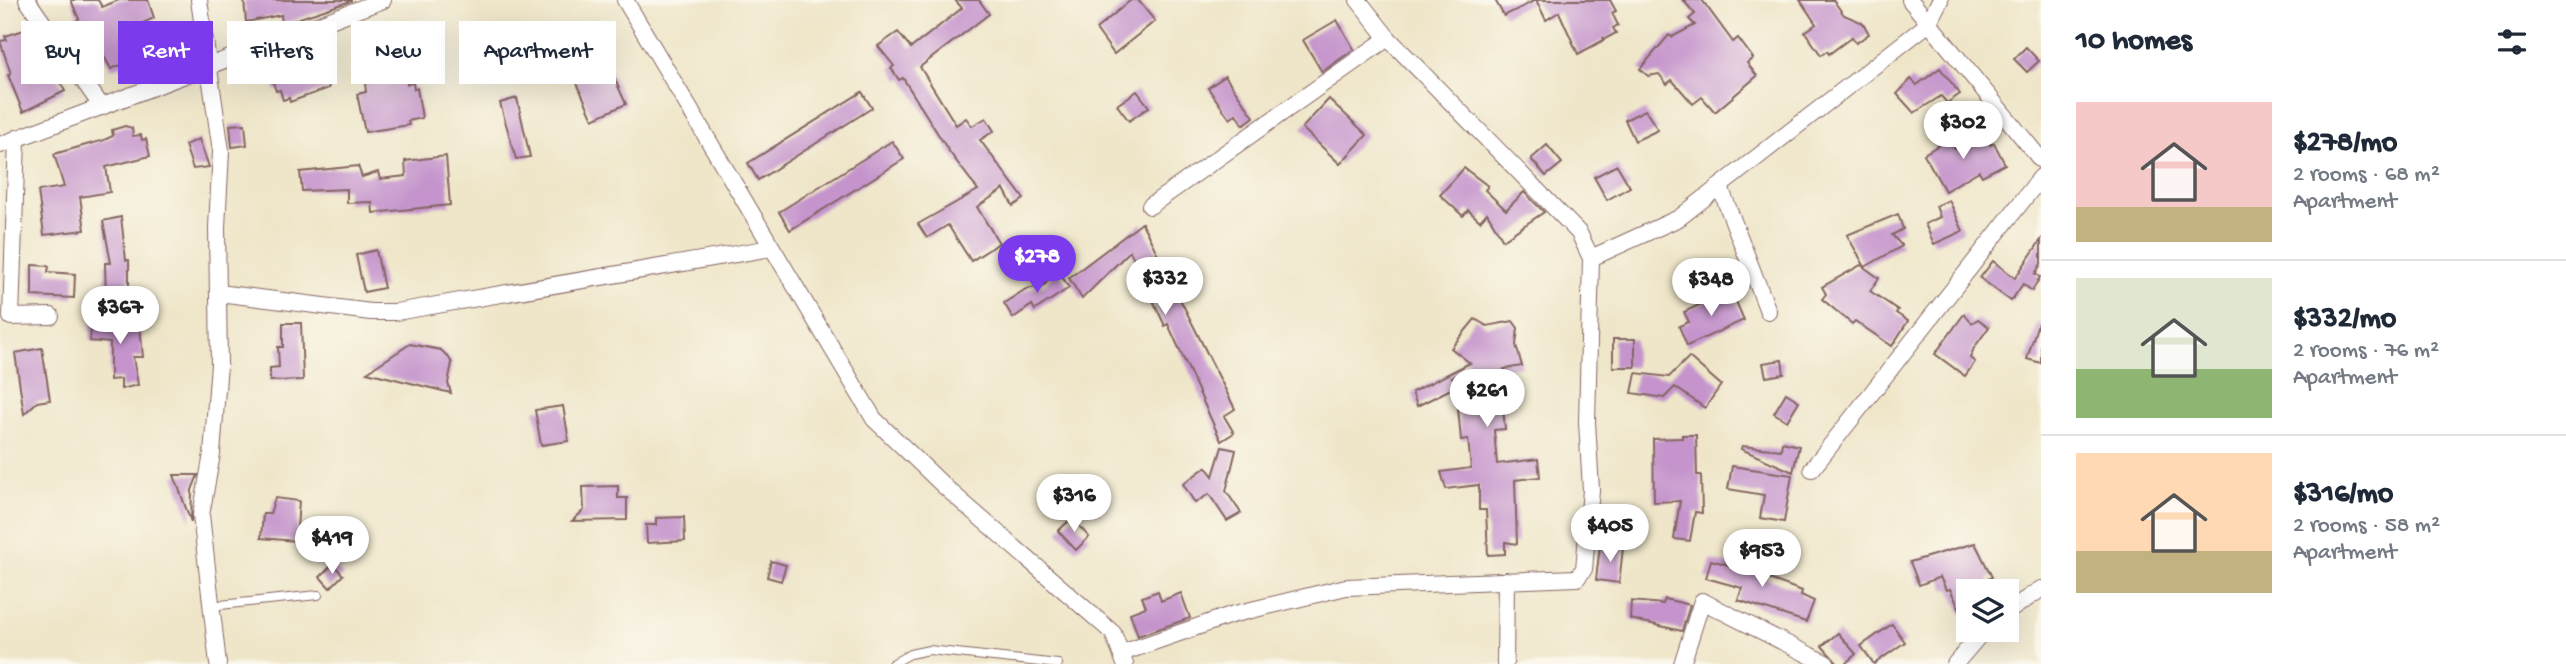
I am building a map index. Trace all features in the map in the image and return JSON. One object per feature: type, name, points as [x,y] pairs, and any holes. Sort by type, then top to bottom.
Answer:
[{"type":"street","points":[[27,0],[102,107]]},
{"type":"street","points":[[199,0],[202,21]]},
{"type":"street","points":[[213,64],[383,0]]},
{"type":"street","points":[[625,0],[874,419],[945,487],[1113,633],[1123,659],[1231,615],[1346,587],[1506,580],[1559,582],[1577,578],[1584,569],[1591,490],[1587,422],[1591,258],[1579,233],[1388,38],[1358,0]]},
{"type":"street","points":[[1910,0],[2041,160]]},
{"type":"street","points":[[1591,258],[1679,218],[1928,24],[1940,0]]},
{"type":"street","points":[[1150,206],[1388,38]]},
{"type":"street","points":[[0,145],[161,84]]},
{"type":"street","points":[[211,84],[221,151],[219,293],[216,414],[201,515],[218,664]]},
{"type":"street","points":[[17,138],[11,317],[51,316]]},
{"type":"street","points":[[1812,469],[2041,177]]},
{"type":"street","points":[[1720,187],[1768,311]]},
{"type":"street","points":[[219,293],[371,312],[397,312],[771,248]]},
{"type":"street","points":[[1505,664],[1506,580]]},
{"type":"street","points":[[2019,604],[2041,589]]},
{"type":"street","points":[[1682,664],[1702,601],[1827,664]]},
{"type":"street","points":[[1955,664],[1974,642]]},
{"type":"lane","points":[[210,606],[318,595]]},
{"type":"lane","points":[[892,664],[910,654],[929,650],[1058,664]]},
{"type":"building","points":[[71,0],[98,0],[102,7],[119,0],[148,0],[154,18],[147,21],[118,21],[118,66],[111,69],[104,56],[104,21],[76,21],[79,19]]},
{"type":"building","points":[[244,0],[351,0],[291,21],[282,21],[281,15],[246,21]]},
{"type":"building","points":[[955,0],[979,0],[989,14],[920,67],[956,125],[966,118],[972,126],[986,118],[994,131],[980,140],[1024,199],[1013,206],[1004,189],[977,207],[999,243],[971,261],[948,225],[927,238],[918,224],[978,190],[948,150],[903,78],[899,80],[891,68],[894,66],[878,46],[898,32],[911,48],[962,8]]},
{"type":"building","points":[[1131,0],[1138,0],[1155,21],[1114,54],[1096,29]]},
{"type":"building","points":[[1495,0],[1536,0],[1504,16]]},
{"type":"building","points":[[1536,0],[1610,0],[1616,11],[1612,13],[1618,25],[1613,28],[1616,33],[1605,39],[1603,37],[1604,40],[1578,54],[1559,12],[1546,20]]},
{"type":"building","points":[[1683,0],[1702,0],[1733,42],[1738,38],[1753,58],[1747,63],[1757,76],[1715,112],[1702,97],[1693,104],[1672,80],[1667,84],[1659,74],[1648,76],[1640,69],[1669,35],[1672,37],[1695,25],[1689,19],[1695,14]]},
{"type":"building","points":[[1800,0],[1833,0],[1844,15],[1863,23],[1869,34],[1856,43],[1852,37],[1829,54],[1827,51],[1821,55],[1805,32],[1816,24]]},
{"type":"building","points":[[1337,20],[1354,49],[1322,72],[1303,40]]},
{"type":"building","points":[[21,31],[21,84],[61,84],[65,91],[23,112],[8,75],[11,74],[0,41],[7,40],[5,36]]},
{"type":"building","points":[[2026,47],[2039,61],[2027,72],[2014,59]]},
{"type":"building","points":[[1940,68],[1960,94],[1947,103],[1941,96],[1914,113],[1897,94],[1911,79],[1917,85]]},
{"type":"building","points":[[1225,76],[1254,117],[1243,125],[1236,114],[1230,119],[1208,88]]},
{"type":"building","points":[[616,82],[626,104],[593,119],[577,84],[616,84]]},
{"type":"building","points":[[274,84],[328,84],[329,88],[290,102],[289,98],[283,100],[280,90],[276,91]]},
{"type":"building","points":[[365,84],[413,84],[414,89],[417,88],[422,118],[408,121],[409,125],[365,132],[357,94],[366,92]]},
{"type":"building","points":[[1137,91],[1149,107],[1129,121],[1117,105]]},
{"type":"building","points":[[862,92],[872,108],[758,180],[748,163]]},
{"type":"building","points":[[517,98],[530,157],[516,159],[500,103]]},
{"type":"building","points":[[1329,99],[1367,135],[1340,164],[1302,128]]},
{"type":"building","points":[[1645,110],[1658,130],[1635,141],[1625,120]]},
{"type":"building","points":[[245,124],[247,145],[232,147],[230,125]]},
{"type":"building","points":[[125,126],[132,128],[133,136],[141,135],[142,140],[146,139],[150,156],[106,167],[110,192],[80,197],[85,230],[44,235],[38,191],[64,187],[54,154],[104,140],[113,136],[112,130]]},
{"type":"building","points":[[1984,133],[1990,145],[1994,143],[2005,164],[1982,176],[1979,171],[1945,191],[1924,154],[1949,139],[1955,149]]},
{"type":"building","points":[[199,139],[209,167],[193,169],[185,145]]},
{"type":"building","points":[[892,141],[904,159],[790,230],[779,212]]},
{"type":"building","points":[[1547,145],[1562,163],[1546,176],[1531,159]]},
{"type":"building","points":[[446,156],[450,205],[373,213],[372,202],[347,203],[347,189],[302,191],[300,172],[358,166],[362,177],[378,172],[380,179],[406,176],[405,161]]},
{"type":"building","points":[[1617,165],[1630,187],[1607,200],[1594,177]]},
{"type":"building","points":[[1464,168],[1488,186],[1485,190],[1506,210],[1524,192],[1544,212],[1503,240],[1487,213],[1480,221],[1468,210],[1463,216],[1440,195]]},
{"type":"building","points":[[1949,200],[1963,231],[1934,244],[1925,224],[1940,217],[1936,206]]},
{"type":"building","points":[[1898,214],[1903,229],[1892,235],[1902,246],[1865,267],[1847,235]]},
{"type":"building","points":[[121,217],[126,260],[129,260],[129,301],[106,300],[105,263],[111,263],[103,221]]},
{"type":"building","points":[[1142,223],[1235,409],[1224,416],[1234,433],[1221,441],[1168,324],[1165,326],[1130,251],[1082,299],[1069,278]]},
{"type":"building","points":[[2041,240],[2041,264],[2035,274],[2040,277],[2032,291],[2023,284],[2011,301],[1980,278],[1993,261],[2015,278]]},
{"type":"building","points":[[376,250],[384,288],[364,292],[356,255]]},
{"type":"building","points":[[32,265],[49,266],[48,272],[75,274],[74,298],[32,296]]},
{"type":"building","points":[[1861,265],[1879,278],[1870,291],[1898,310],[1896,313],[1908,321],[1892,346],[1855,321],[1852,324],[1822,299],[1826,294],[1822,287]]},
{"type":"building","points":[[1058,270],[1069,288],[1035,310],[1032,305],[1013,318],[1004,303],[1026,289],[1043,286]]},
{"type":"building","points":[[1731,290],[1744,320],[1687,346],[1679,326],[1689,322],[1684,312]]},
{"type":"building","points":[[1964,314],[1972,323],[1978,319],[1989,327],[1974,348],[1970,358],[1975,362],[1965,376],[1935,354]]},
{"type":"building","points":[[139,315],[143,357],[133,357],[138,385],[121,389],[121,379],[110,380],[110,343],[90,341],[92,319]]},
{"type":"building","points":[[1475,319],[1487,326],[1513,321],[1518,328],[1516,345],[1522,366],[1504,369],[1508,407],[1503,408],[1505,429],[1494,430],[1497,464],[1538,459],[1540,477],[1515,480],[1517,544],[1505,542],[1505,554],[1488,555],[1486,510],[1479,510],[1479,485],[1446,489],[1441,472],[1471,468],[1468,439],[1461,440],[1458,408],[1492,404],[1488,371],[1452,377],[1457,386],[1417,406],[1412,392],[1470,363],[1451,348]]},
{"type":"building","points":[[283,323],[301,323],[303,380],[270,381],[270,368],[279,367],[278,347],[283,347]]},
{"type":"building","points":[[2038,323],[2041,323],[2041,363],[2027,359]]},
{"type":"building","points":[[1613,339],[1635,339],[1635,367],[1613,367]]},
{"type":"building","points":[[410,344],[441,350],[449,358],[452,363],[448,383],[451,393],[367,372]]},
{"type":"building","points":[[42,348],[50,400],[37,402],[24,414],[15,353]]},
{"type":"building","points":[[1689,357],[1721,385],[1705,408],[1675,387],[1664,398],[1632,393],[1636,373],[1669,377]]},
{"type":"building","points":[[1782,360],[1784,374],[1766,377],[1763,363]]},
{"type":"building","points":[[1786,393],[1799,401],[1787,421],[1774,413]]},
{"type":"building","points":[[563,406],[569,441],[541,445],[535,410]]},
{"type":"building","points":[[1682,435],[1696,435],[1697,475],[1701,475],[1702,513],[1695,512],[1690,541],[1674,539],[1680,501],[1654,502],[1653,439],[1682,438]]},
{"type":"building","points":[[1782,442],[1799,446],[1793,472],[1741,449],[1742,446],[1781,450]]},
{"type":"building","points":[[1222,447],[1236,450],[1226,491],[1241,513],[1227,521],[1209,494],[1195,503],[1183,484],[1206,467],[1213,476]]},
{"type":"building","points":[[1732,466],[1792,475],[1784,522],[1760,518],[1764,495],[1728,489]]},
{"type":"building","points":[[174,475],[198,475],[192,490],[191,522]]},
{"type":"building","points":[[618,486],[618,498],[627,498],[627,520],[572,521],[584,510],[583,487]]},
{"type":"building","points":[[275,498],[299,501],[296,541],[261,538],[263,514],[270,514]]},
{"type":"building","points":[[684,517],[685,541],[647,543],[646,525],[656,525],[656,518]]},
{"type":"building","points":[[1072,518],[1089,537],[1076,550],[1058,531]]},
{"type":"building","points":[[1975,543],[1992,577],[1956,579],[1956,601],[1950,589],[1946,590],[1940,577],[1919,585],[1910,562]]},
{"type":"building","points":[[1600,545],[1623,548],[1619,583],[1596,580]]},
{"type":"building","points":[[1745,559],[1763,564],[1761,576],[1802,591],[1801,595],[1814,601],[1806,622],[1738,600],[1742,588],[1706,578],[1711,560],[1743,569]]},
{"type":"building","points":[[771,561],[786,565],[781,581],[767,577]]},
{"type":"building","points":[[333,564],[343,575],[330,588],[320,577]]},
{"type":"building","points":[[1158,591],[1161,601],[1181,593],[1190,618],[1138,636],[1130,613],[1146,607],[1142,597]]},
{"type":"building","points":[[1665,599],[1690,605],[1682,631],[1630,619],[1631,601],[1663,604]]},
{"type":"building","points":[[1892,624],[1905,642],[1874,664],[1861,646]]},
{"type":"building","points":[[1838,633],[1856,654],[1845,664],[1838,664],[1822,646]]}]
